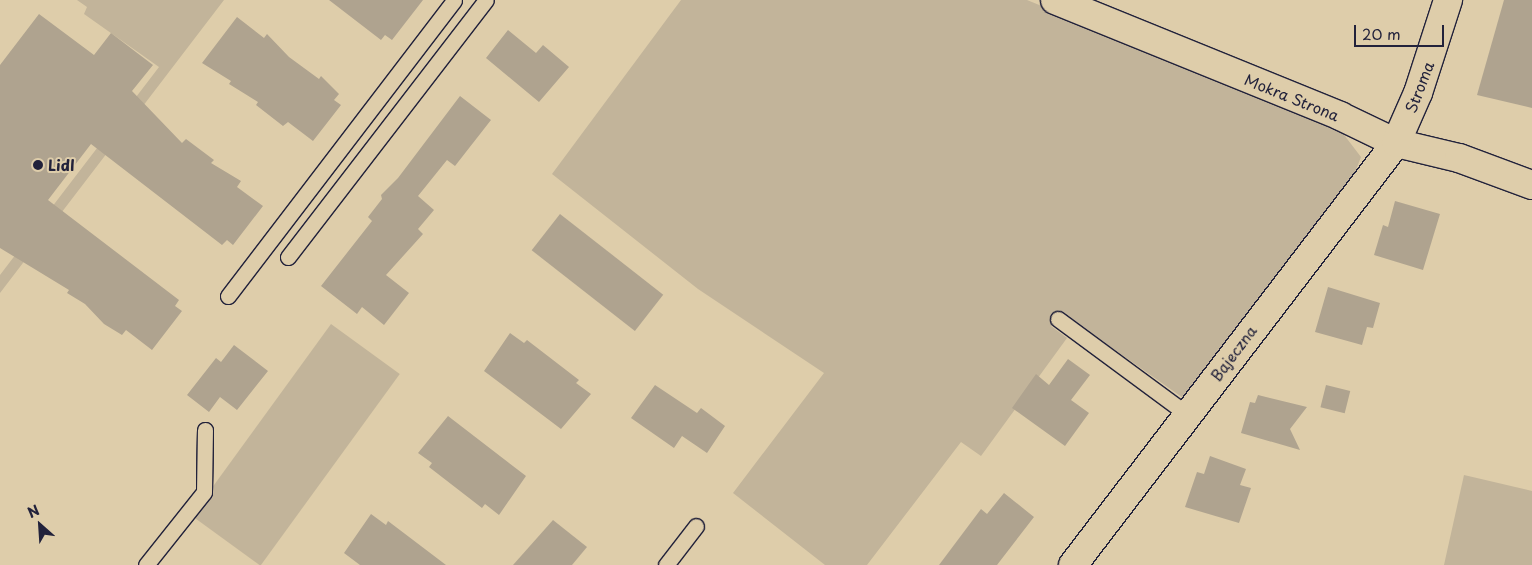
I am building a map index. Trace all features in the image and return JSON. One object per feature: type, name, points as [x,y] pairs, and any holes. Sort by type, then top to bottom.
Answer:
[{"type":"street","name":"Mokra Strona","points":[[1055,0],[1340,116],[1396,143],[1459,158],[1532,185]]},
{"type":"street","name":"Stroma","points":[[1396,143],[1418,93],[1448,0]]},
{"type":"street","name":"Bajeczna","points":[[1073,565],[1396,143]]},
{"type":"lane","points":[[228,296],[454,0]]},
{"type":"lane","points":[[288,257],[486,0]]},
{"type":"lane","points":[[1058,319],[1188,414]]},
{"type":"lane","points":[[146,565],[204,492],[204,430]]},
{"type":"lane","points":[[666,565],[696,526]]},
{"type":"shaded area","points":[[77,0],[224,0],[0,293],[0,275],[159,67],[84,14],[87,7]]},
{"type":"shaded area","points":[[681,0],[1027,0],[1338,127],[1361,157],[1352,180],[1186,400],[1061,312],[1051,326],[1067,338],[981,456],[961,442],[867,565],[825,565],[733,493],[824,373],[698,289],[552,174]]},
{"type":"shaded area","points":[[331,324],[400,374],[261,565],[192,516]]},
{"type":"shaded area","points":[[1464,475],[1532,491],[1532,565],[1444,565]]},
{"type":"building","points":[[329,0],[423,0],[392,40],[385,35],[381,40]]},
{"type":"building","points":[[1504,0],[1532,0],[1532,108],[1477,95]]},
{"type":"building","points":[[39,14],[94,55],[111,33],[153,65],[132,91],[182,143],[186,139],[214,160],[211,163],[241,181],[237,187],[263,206],[233,245],[227,240],[222,245],[91,144],[48,200],[179,300],[175,306],[182,311],[152,350],[126,330],[122,335],[104,324],[85,304],[67,293],[69,290],[0,248],[0,65]]},
{"type":"building","points":[[237,17],[264,38],[267,34],[289,57],[319,79],[321,76],[339,94],[334,100],[341,105],[313,141],[288,122],[283,126],[256,105],[258,102],[229,84],[231,81],[202,63]]},
{"type":"building","points":[[508,30],[536,53],[543,45],[569,67],[539,102],[486,58]]},
{"type":"building","points":[[460,96],[491,120],[455,166],[447,160],[418,196],[434,210],[418,229],[423,234],[386,275],[409,293],[384,325],[362,307],[357,314],[321,286],[372,221],[368,217],[382,199],[381,195],[398,178]]},
{"type":"building","points":[[1395,201],[1440,214],[1423,270],[1374,255],[1383,225],[1388,227]]},
{"type":"building","points":[[560,214],[663,295],[635,331],[532,250]]},
{"type":"building","points":[[1328,287],[1380,303],[1373,328],[1367,327],[1362,345],[1315,332]]},
{"type":"building","points":[[510,333],[524,343],[527,340],[579,380],[576,383],[591,394],[561,429],[484,371]]},
{"type":"building","points":[[234,345],[268,371],[237,410],[220,397],[209,412],[187,395],[216,358],[221,362]]},
{"type":"building","points":[[1068,359],[1090,375],[1071,400],[1089,413],[1065,446],[1012,408],[1036,374],[1049,385]]},
{"type":"building","points":[[655,385],[697,413],[701,408],[725,426],[707,453],[682,436],[674,448],[631,418]]},
{"type":"building","points":[[1326,385],[1350,391],[1345,413],[1320,407]]},
{"type":"building","points":[[1258,395],[1307,407],[1290,429],[1300,450],[1241,433],[1250,402],[1255,403]]},
{"type":"building","points":[[448,416],[526,476],[499,515],[485,504],[482,508],[429,467],[432,463],[418,453]]},
{"type":"building","points":[[1210,456],[1246,469],[1240,485],[1251,488],[1239,523],[1185,507],[1197,472],[1204,474]]},
{"type":"building","points":[[1004,493],[1034,517],[997,565],[939,565],[981,509],[987,514]]},
{"type":"building","points":[[371,514],[386,525],[388,521],[446,565],[360,565],[344,553]]},
{"type":"building","points":[[553,520],[587,547],[572,565],[513,565]]},
{"type":"place","name":"Lidl","points":[[38,165]]}]
